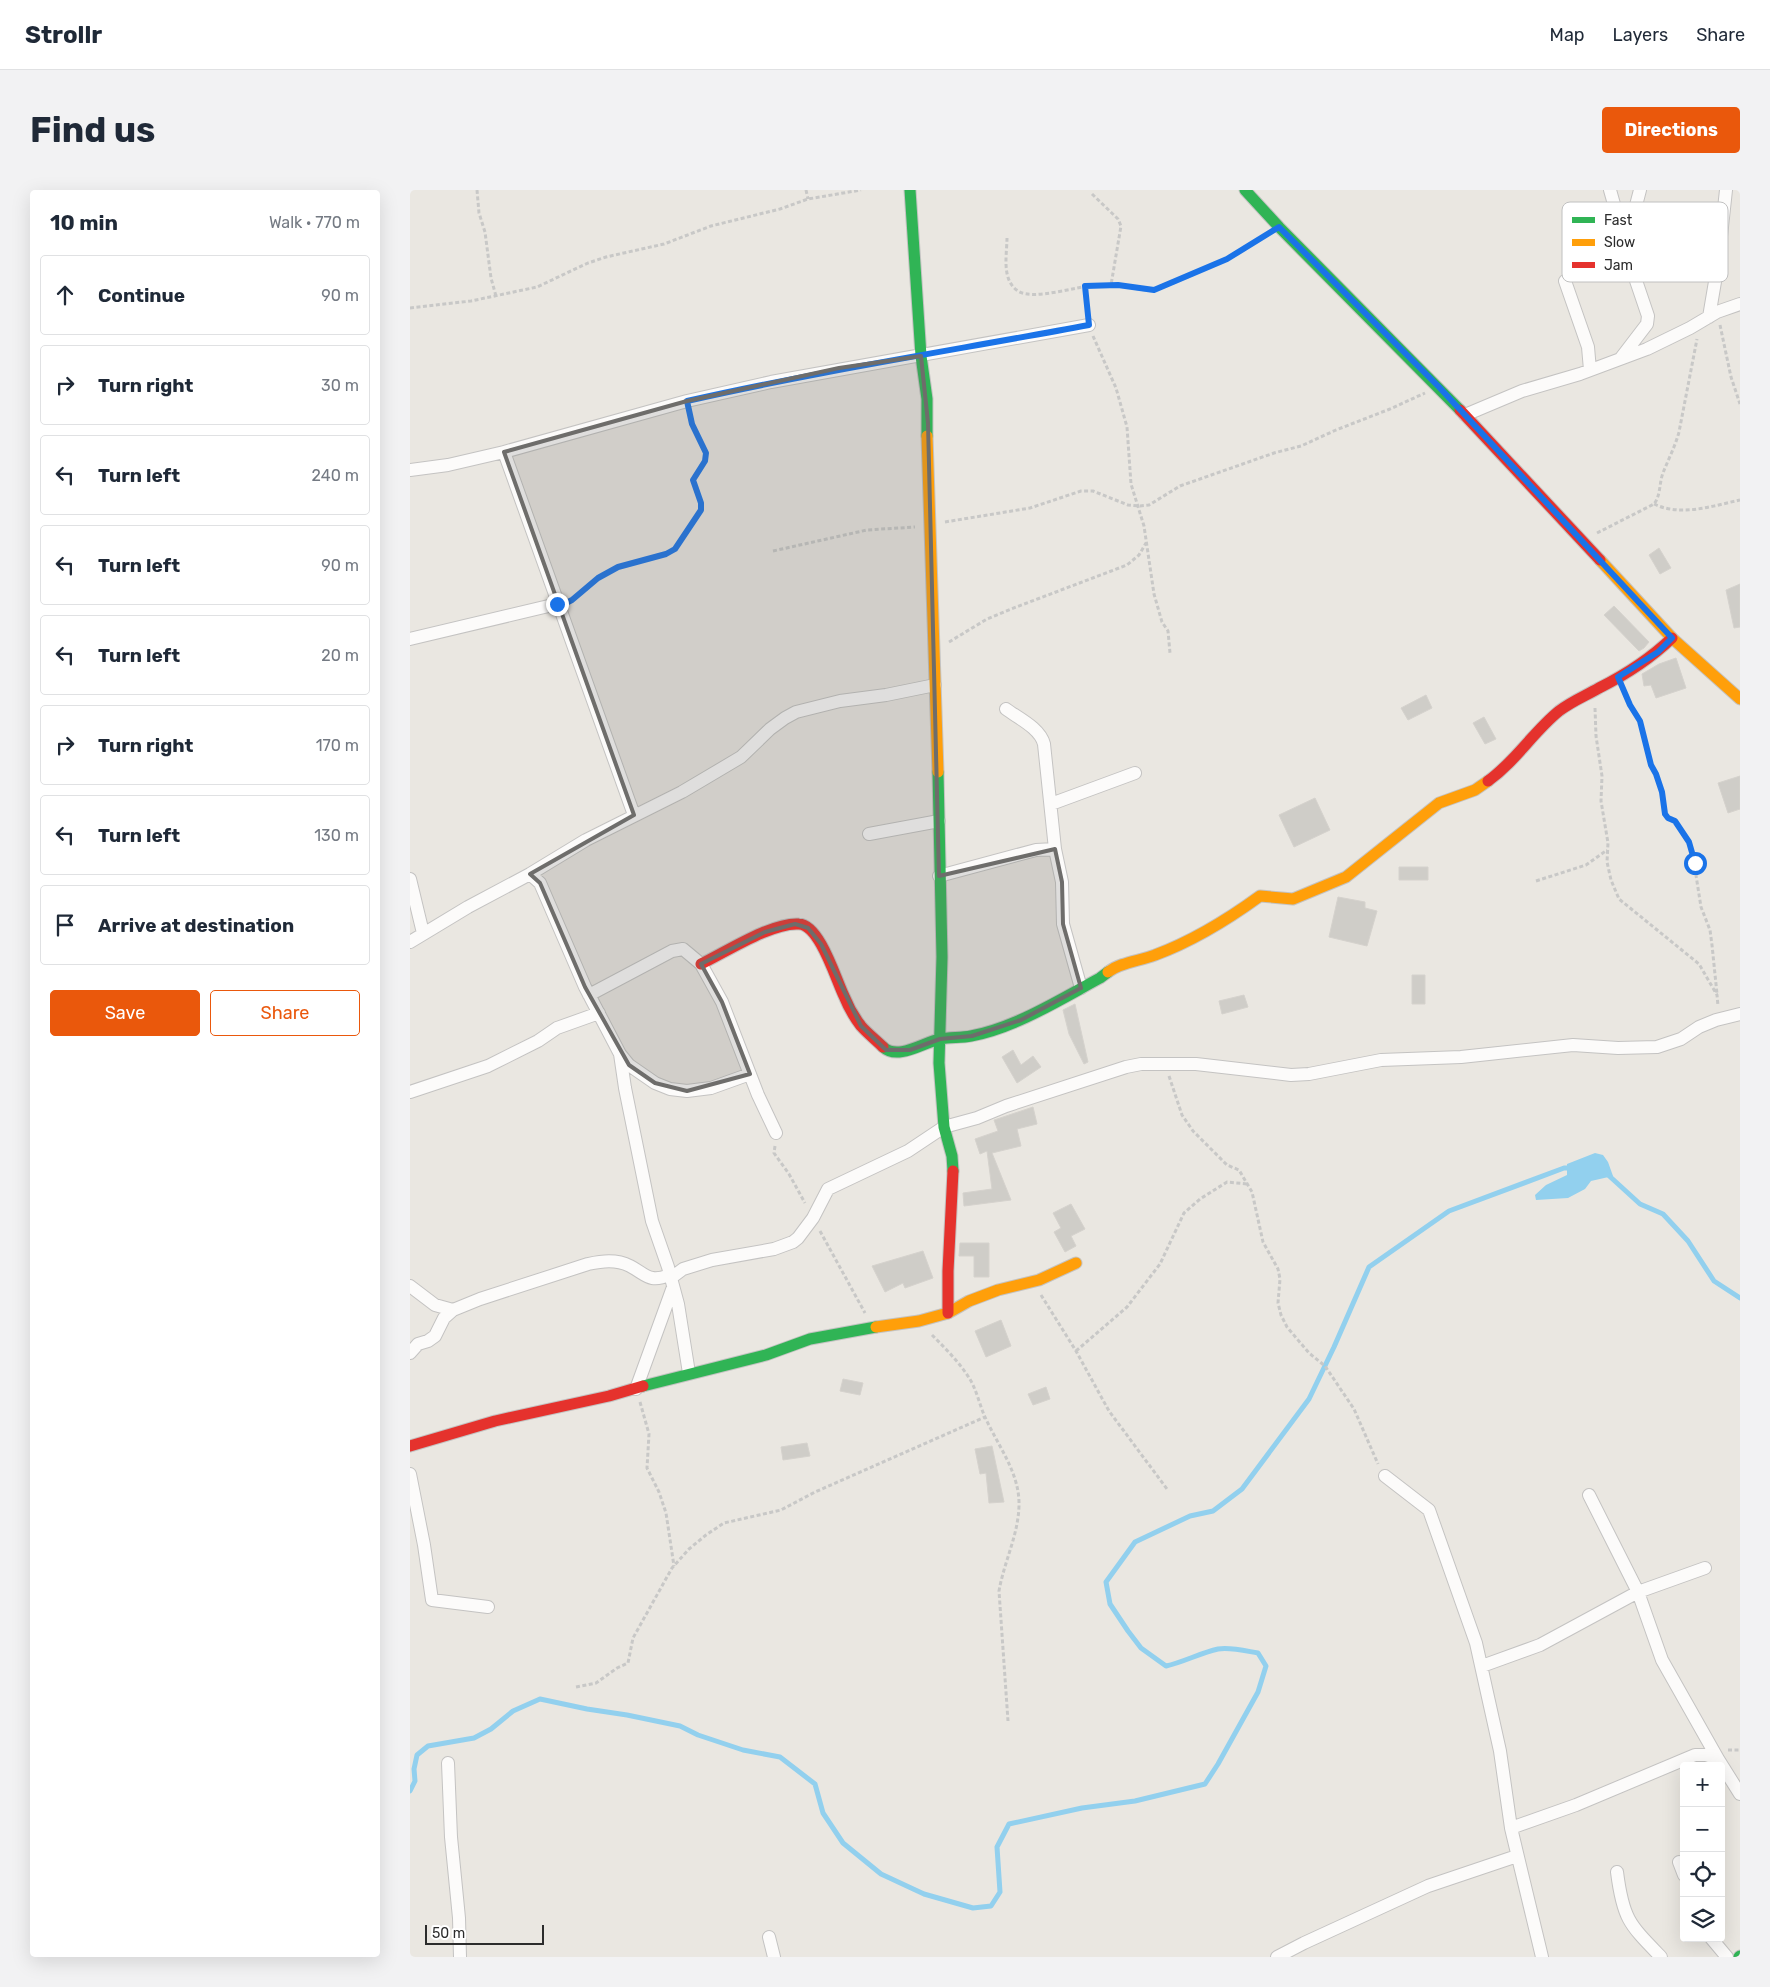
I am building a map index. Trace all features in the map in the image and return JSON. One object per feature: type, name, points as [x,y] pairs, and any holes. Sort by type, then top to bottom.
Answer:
[{"type":"street","points":[[910,190],[921,356],[928,423],[928,482],[934,583],[942,957],[939,1063],[944,1127],[952,1156],[953,1177],[948,1271],[948,1312]]},
{"type":"street","points":[[1245,190],[1279,227],[1439,387],[1672,638],[1740,699]]},
{"type":"street","points":[[1565,282],[1588,347],[1590,370]]},
{"type":"street","points":[[1620,359],[1647,324],[1648,316],[1637,282]]},
{"type":"street","points":[[1710,316],[1715,282]]},
{"type":"street","points":[[1465,415],[1522,391],[1590,370],[1647,349],[1710,316],[1740,304]]},
{"type":"street","points":[[410,470],[448,465],[504,452],[687,401],[820,372],[921,356],[1089,325]]},
{"type":"street","points":[[504,452],[557,605],[634,815]]},
{"type":"street","points":[[410,639],[557,605]]},
{"type":"street","points":[[701,964],[765,932],[786,925],[801,924],[808,928],[820,944],[833,968],[844,997],[861,1026],[886,1050],[893,1052],[910,1050],[940,1039],[972,1036],[997,1029],[1021,1020],[1100,978],[1114,967],[1155,955],[1226,922],[1260,896],[1293,899],[1346,876],[1439,803],[1475,790],[1490,781],[1516,759],[1558,712],[1576,699],[1600,688],[1658,652],[1672,638]]},
{"type":"street","points":[[410,942],[586,840],[682,792],[741,757],[770,729],[796,712],[840,701],[886,695],[935,685]]},
{"type":"street","points":[[1006,709],[1042,738],[1051,804],[1054,849],[1062,882],[1063,924],[1081,988]]},
{"type":"street","points":[[1051,804],[1135,774]]},
{"type":"street","points":[[869,834],[939,820]]},
{"type":"street","points":[[939,876],[1036,850],[1054,849]]},
{"type":"street","points":[[530,874],[540,883],[569,953],[589,994],[620,1054],[629,1065],[655,1083],[670,1089],[687,1091],[711,1088],[750,1074]]},
{"type":"street","points":[[410,879],[423,933]]},
{"type":"street","points":[[589,994],[676,950],[683,949],[701,964],[722,1002],[750,1074],[776,1133]]},
{"type":"street","points":[[410,1092],[488,1066],[522,1050],[557,1028],[599,1013]]},
{"type":"street","points":[[636,1389],[672,1280],[684,1269],[712,1260],[774,1249],[793,1242],[813,1218],[828,1189],[908,1151],[944,1127],[978,1118],[1006,1106],[1126,1067],[1141,1064],[1196,1064],[1291,1075],[1309,1074],[1381,1060],[1462,1057],[1573,1045],[1618,1048],[1657,1047],[1680,1039],[1699,1027],[1740,1014]]},
{"type":"street","points":[[620,1054],[625,1088],[652,1220],[678,1304],[689,1373]]},
{"type":"street","points":[[410,1353],[418,1344],[428,1341],[435,1336],[444,1318],[453,1310],[480,1299],[588,1264],[606,1260],[631,1266],[645,1277],[672,1280]]},
{"type":"street","points":[[410,1446],[494,1421],[636,1389],[689,1373],[766,1355],[810,1339],[873,1327],[919,1322],[948,1312],[976,1298],[998,1290],[1032,1282],[1076,1263]]},
{"type":"street","points":[[410,1286],[435,1305],[453,1310]]},
{"type":"street","points":[[410,1474],[424,1545],[432,1600],[488,1607]]},
{"type":"street","points":[[1385,1476],[1425,1505],[1433,1516],[1476,1643],[1500,1752],[1511,1828],[1542,1957]]},
{"type":"street","points":[[1589,1496],[1638,1592],[1662,1660],[1740,1794]]},
{"type":"street","points":[[1482,1666],[1540,1645],[1638,1592],[1705,1568]]},
{"type":"street","points":[[1511,1828],[1576,1805],[1684,1758],[1706,1755],[1718,1759]]},
{"type":"street","points":[[448,1763],[451,1837],[459,1918],[460,1957]]},
{"type":"street","points":[[1277,1957],[1428,1886],[1517,1856]]},
{"type":"street","points":[[1617,1872],[1620,1897],[1625,1914],[1643,1941],[1661,1957]]},
{"type":"street","points":[[769,1937],[774,1957]]},
{"type":"street","points":[[1714,1942],[1727,1957]]},
{"type":"path","points":[[477,190],[479,213],[485,232],[491,278],[496,296]]},
{"type":"path","points":[[806,190],[808,199]]},
{"type":"path","points":[[410,308],[471,301],[537,287],[588,263],[664,244],[712,226],[780,209],[808,199],[861,190]]},
{"type":"path","points":[[1092,194],[1118,219],[1120,226],[1111,285]]},
{"type":"path","points":[[1007,238],[1005,263],[1007,274],[1011,285],[1019,292],[1048,293],[1085,286],[1111,285],[1154,290],[1227,259],[1279,227]]},
{"type":"path","points":[[1085,286],[1089,325],[1116,388],[1127,427],[1131,484],[1139,506],[1154,594],[1162,622],[1168,631],[1170,653]]},
{"type":"path","points":[[1710,316],[1740,404]]},
{"type":"path","points":[[1580,541],[1654,504],[1658,498],[1662,475],[1676,444],[1692,359],[1710,316]]},
{"type":"path","points":[[773,551],[867,530],[930,525],[1030,508],[1081,491],[1093,492],[1128,505],[1149,505],[1180,486],[1274,453],[1301,446],[1439,387]]},
{"type":"path","points":[[557,605],[572,600],[598,578],[618,567],[666,554],[675,549],[698,515],[701,503],[693,480],[705,461],[706,453],[692,424],[687,401]]},
{"type":"path","points":[[1654,504],[1672,510],[1687,510],[1740,500]]},
{"type":"path","points":[[934,651],[995,616],[1127,564],[1139,555],[1146,543]]},
{"type":"path","points":[[1618,677],[1630,705],[1640,721],[1651,765],[1662,792],[1665,814],[1668,818],[1675,821],[1692,850],[1701,907],[1710,930],[1720,1019]]},
{"type":"path","points":[[1600,688],[1595,708],[1596,736],[1602,776],[1601,801],[1607,862],[1611,880],[1619,899],[1699,964],[1717,995]]},
{"type":"path","points":[[1536,881],[1586,865],[1607,849]]},
{"type":"path","points":[[1165,1064],[1182,1115],[1193,1131],[1227,1165],[1239,1170],[1248,1184],[1252,1192],[1266,1249],[1278,1269],[1280,1279],[1278,1303],[1281,1315],[1292,1333],[1325,1366],[1354,1409],[1385,1476]]},
{"type":"path","points":[[1076,1351],[1127,1307],[1160,1264],[1184,1213],[1200,1199],[1228,1182],[1248,1184]]},
{"type":"path","points":[[1032,1282],[1076,1351],[1109,1411],[1167,1489]]},
{"type":"path","points":[[919,1322],[960,1364],[972,1382],[985,1417],[1016,1480],[1019,1505],[1016,1532],[1002,1575],[1000,1591],[1008,1721]]},
{"type":"path","points":[[636,1389],[649,1434],[646,1468],[659,1492],[666,1513],[674,1566]]},
{"type":"path","points":[[576,1687],[596,1683],[617,1668],[628,1663],[633,1638],[674,1566],[689,1549],[724,1522],[781,1510],[815,1492],[985,1417]]},
{"type":"highlighted area","points":[[921,356],[928,423],[939,876],[1055,849],[1062,882],[1063,924],[1081,988],[1021,1020],[972,1036],[940,1039],[910,1050],[886,1050],[861,1026],[821,944],[808,928],[795,924],[765,932],[701,964],[722,1002],[750,1074],[687,1091],[655,1083],[629,1065],[585,987],[540,883],[530,874],[634,815],[504,452],[687,401],[839,368]]},
{"type":"water","points":[[1595,1153],[1603,1155],[1608,1162],[1613,1176],[1591,1181],[1585,1189],[1568,1198],[1536,1200],[1535,1195],[1546,1185],[1567,1175],[1567,1164]]},
{"type":"building","points":[[1659,548],[1671,568],[1660,574],[1649,555]]},
{"type":"building","points":[[1740,584],[1740,627],[1734,628],[1726,590]]},
{"type":"building","points":[[1614,606],[1649,642],[1644,648],[1639,651],[1604,615]]},
{"type":"building","points":[[1676,658],[1686,688],[1656,698],[1651,685],[1644,686],[1642,674],[1659,664]]},
{"type":"building","points":[[1426,695],[1432,708],[1408,720],[1401,708]]},
{"type":"building","points":[[1484,717],[1496,739],[1485,744],[1473,723]]},
{"type":"building","points":[[1740,776],[1740,809],[1728,813],[1718,783]]},
{"type":"building","points":[[1315,798],[1330,830],[1294,847],[1279,815]]},
{"type":"building","points":[[1399,867],[1428,867],[1428,880],[1399,880]]},
{"type":"building","points":[[1338,897],[1365,902],[1365,908],[1377,911],[1367,946],[1329,937]]},
{"type":"building","points":[[1412,975],[1425,975],[1425,1004],[1412,1004]]},
{"type":"building","points":[[1244,995],[1248,1007],[1222,1014],[1219,1001]]},
{"type":"building","points":[[1075,1004],[1088,1062],[1084,1064],[1069,1034],[1063,1010]]},
{"type":"building","points":[[1013,1050],[1021,1065],[1033,1056],[1041,1067],[1017,1083],[1002,1057]]},
{"type":"building","points":[[1033,1107],[1037,1124],[1017,1129],[1021,1146],[992,1153],[1011,1200],[964,1206],[963,1193],[992,1189],[987,1151],[980,1154],[975,1139],[998,1131],[994,1120]]},
{"type":"building","points":[[1071,1204],[1085,1229],[1071,1236],[1076,1246],[1065,1252],[1054,1232],[1061,1228],[1053,1213]]},
{"type":"building","points":[[960,1243],[989,1243],[989,1277],[974,1277],[974,1256],[959,1256]]},
{"type":"building","points":[[923,1251],[933,1278],[905,1288],[903,1283],[885,1292],[872,1266]]},
{"type":"building","points":[[1001,1320],[1011,1346],[986,1357],[975,1331]]},
{"type":"building","points":[[843,1379],[863,1383],[860,1395],[840,1391]]},
{"type":"building","points":[[1046,1387],[1050,1399],[1033,1405],[1028,1394]]},
{"type":"building","points":[[807,1443],[810,1456],[783,1460],[781,1447]]},
{"type":"building","points":[[992,1446],[1004,1502],[989,1503],[986,1473],[980,1474],[975,1449]]},
{"type":"waterway","points":[[410,1791],[415,1781],[414,1769],[417,1755],[428,1746],[474,1738],[491,1729],[513,1711],[540,1699],[627,1715],[680,1726],[698,1735],[743,1750],[780,1757],[815,1784],[823,1813],[843,1843],[881,1874],[924,1894],[973,1908],[991,1906],[1000,1892],[997,1847],[1009,1824],[1082,1808],[1135,1801],[1205,1784],[1258,1692],[1266,1666],[1258,1653],[1218,1649],[1166,1666],[1141,1648],[1110,1604],[1106,1582],[1135,1542],[1190,1516],[1213,1511],[1242,1489],[1309,1399],[1369,1267],[1449,1211],[1564,1168],[1573,1168]]},
{"type":"waterway","points":[[1606,1173],[1640,1204],[1663,1214],[1688,1241],[1714,1281],[1740,1298]]},
{"type":"traffic: fast","points":[[910,190],[921,356],[927,399],[927,436]]},
{"type":"traffic: fast","points":[[1245,190],[1279,227],[1460,410]]},
{"type":"traffic: fast","points":[[938,772],[942,957],[939,1063],[944,1127],[952,1156],[953,1171]]},
{"type":"traffic: fast","points":[[883,1047],[889,1051],[903,1051],[940,1039],[967,1037],[1004,1027],[1037,1012],[1108,972]]},
{"type":"traffic: fast","points":[[643,1386],[766,1355],[810,1339],[876,1327]]},
{"type":"traffic: slow","points":[[927,436],[938,772]]},
{"type":"traffic: slow","points":[[1600,560],[1672,638],[1740,699]]},
{"type":"traffic: slow","points":[[1108,972],[1119,966],[1155,955],[1196,937],[1260,896],[1293,899],[1346,877],[1439,803],[1475,790],[1488,781]]},
{"type":"traffic: slow","points":[[876,1327],[919,1321],[948,1313],[969,1301],[998,1290],[1039,1280],[1076,1263]]},
{"type":"traffic: jam","points":[[1460,410],[1600,560]]},
{"type":"traffic: jam","points":[[1488,781],[1507,765],[1559,711],[1628,672],[1672,638]]},
{"type":"traffic: jam","points":[[701,964],[749,939],[776,928],[799,924],[807,927],[814,933],[826,954],[847,1004],[856,1019],[863,1029],[883,1047]]},
{"type":"traffic: jam","points":[[948,1313],[953,1171]]},
{"type":"traffic: jam","points":[[410,1446],[495,1421],[609,1396],[643,1386]]},
{"type":"route","points":[[557,604],[558,607],[572,600],[585,591],[598,578],[618,567],[666,554],[675,549],[698,515],[701,510],[701,503],[693,480],[705,461],[706,453],[692,424],[687,401],[839,368],[921,356],[1089,325],[1085,286],[1118,285],[1154,290],[1227,259],[1279,227],[1439,387],[1672,638],[1658,652],[1618,677],[1630,705],[1640,721],[1651,765],[1662,792],[1665,814],[1668,818],[1675,821],[1689,842],[1695,863]]}]
